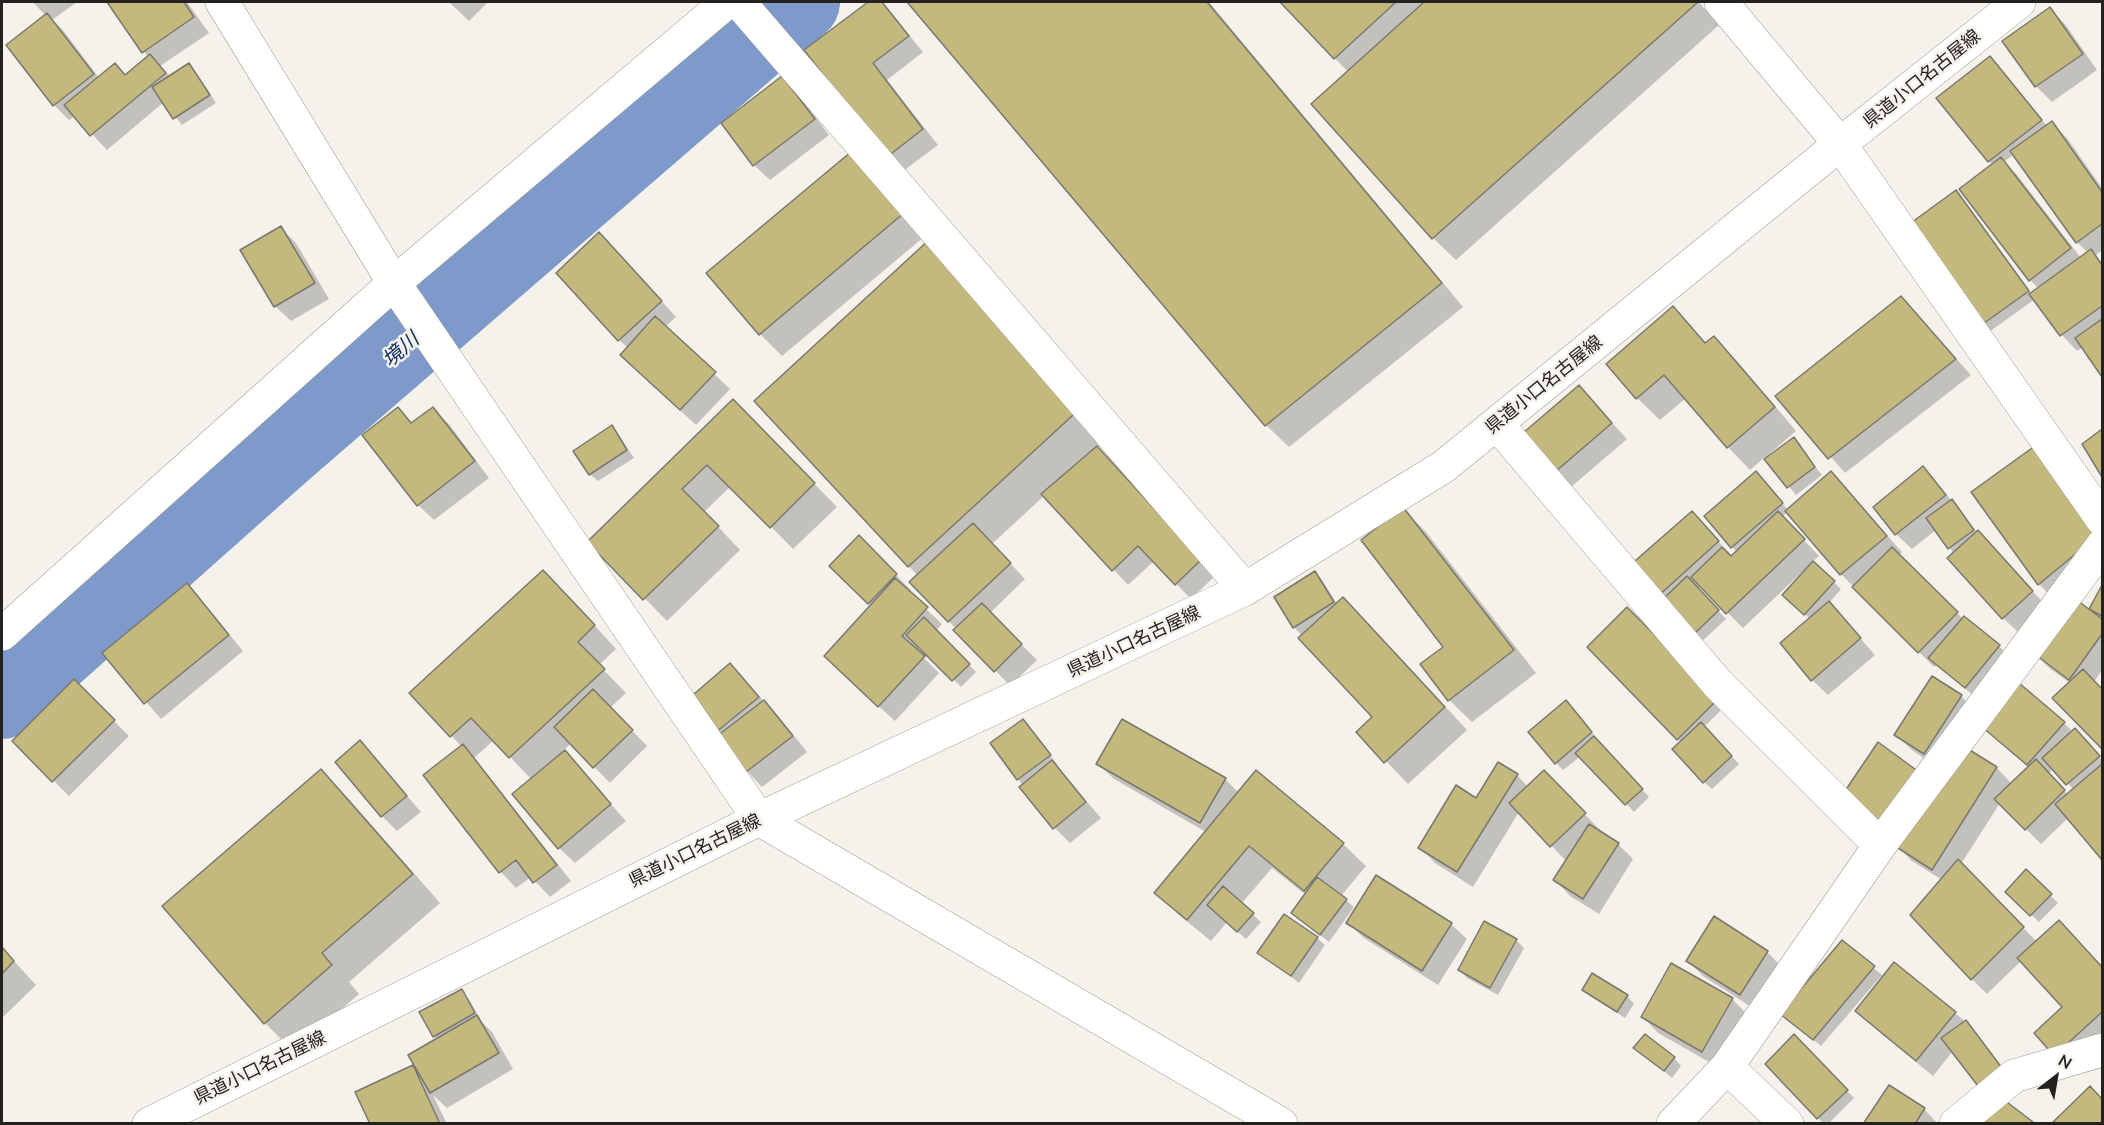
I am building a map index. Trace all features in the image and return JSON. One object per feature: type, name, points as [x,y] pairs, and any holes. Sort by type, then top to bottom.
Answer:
[{"type":"street","points":[[222,2],[394,283],[759,819],[1281,1124]]},
{"type":"street","points":[[2,634],[394,283],[727,2]]},
{"type":"street","points":[[739,2],[1245,589]]},
{"type":"street","points":[[1721,2],[1840,144],[2103,519]]},
{"type":"street","name":"県道小口名古屋線","points":[[149,1124],[759,819],[1245,589],[1443,467],[1840,144],[2019,2]]},
{"type":"street","points":[[1497,424],[1718,684],[1880,844]]},
{"type":"street","points":[[1673,1124],[1727,1067],[1880,844],[2103,546]]},
{"type":"street","points":[[1956,1124],[2014,1076],[2103,1050]]},
{"type":"street","points":[[1727,1067],[1787,1124]]},
{"type":"building","points":[[107,2],[184,2],[194,17],[142,53]]},
{"type":"building","points":[[868,2],[882,2],[909,36],[873,63],[923,129],[887,157],[804,50]]},
{"type":"building","points":[[907,2],[1207,2],[1442,283],[1265,426]]},
{"type":"building","points":[[1280,2],[1396,2],[1334,59]]},
{"type":"building","points":[[1424,2],[1698,2],[1432,239],[1311,104]]},
{"type":"building","points":[[2050,7],[2083,54],[2035,87],[2002,41]]},
{"type":"building","points":[[47,13],[94,74],[53,106],[6,45]]},
{"type":"building","points":[[150,54],[166,73],[90,136],[64,105],[115,63],[125,75]]},
{"type":"building","points":[[1990,56],[2042,120],[1988,162],[1936,98]]},
{"type":"building","points":[[189,63],[210,95],[173,119],[152,87]]},
{"type":"building","points":[[782,76],[815,119],[753,166],[721,123]]},
{"type":"building","points":[[2052,121],[2102,192],[2102,224],[2076,243],[2010,151]]},
{"type":"building","points":[[852,151],[904,213],[759,335],[706,273]]},
{"type":"building","points":[[2001,157],[2071,248],[2029,281],[1959,189]]},
{"type":"building","points":[[1956,190],[2029,291],[1980,326],[1908,225]]},
{"type":"building","points":[[281,226],[315,283],[274,307],[240,250]]},
{"type":"building","points":[[599,232],[662,301],[618,341],[556,273]]},
{"type":"building","points":[[931,238],[1085,404],[908,567],[754,401]]},
{"type":"building","points":[[2091,249],[2102,265],[2102,306],[2060,336],[2029,294]]},
{"type":"building","points":[[1901,296],[1956,359],[1828,459],[1775,396]]},
{"type":"building","points":[[1673,306],[1705,343],[1714,336],[1775,407],[1727,448],[1664,375],[1636,399],[1606,364]]},
{"type":"building","points":[[655,316],[716,372],[680,410],[620,355]]},
{"type":"building","points":[[2102,319],[2102,377],[2075,338]]},
{"type":"building","points":[[1579,385],[1612,423],[1555,472],[1523,433]]},
{"type":"building","points":[[733,399],[815,483],[770,528],[707,465],[682,489],[719,526],[643,600],[587,542]]},
{"type":"building","points":[[398,407],[411,423],[433,407],[475,461],[417,506],[362,435]]},
{"type":"building","points":[[612,425],[627,450],[589,475],[573,451]]},
{"type":"building","points":[[2102,429],[2102,477],[2082,444]]},
{"type":"building","points":[[1794,437],[1815,467],[1787,488],[1764,459]]},
{"type":"building","points":[[2039,443],[2102,532],[2038,585],[1971,492]]},
{"type":"building","points":[[1097,446],[1201,560],[1175,585],[1138,546],[1112,571],[1041,494]]},
{"type":"building","points":[[1923,466],[1946,495],[1895,535],[1873,507]]},
{"type":"building","points":[[1756,471],[1783,503],[1731,548],[1704,516]]},
{"type":"building","points":[[1831,471],[1887,536],[1840,575],[1785,511]]},
{"type":"building","points":[[1952,499],[1974,530],[1948,549],[1926,518]]},
{"type":"building","points":[[1403,507],[1514,650],[1448,701],[1420,664],[1443,647],[1361,540]]},
{"type":"building","points":[[1692,511],[1719,541],[1656,598],[1628,567]]},
{"type":"building","points":[[1778,511],[1805,539],[1726,614],[1691,577],[1722,547],[1731,556]]},
{"type":"building","points":[[973,523],[1011,563],[948,622],[909,582]]},
{"type":"building","points":[[1978,530],[2033,591],[2002,619],[1947,558]]},
{"type":"building","points":[[859,535],[897,574],[868,604],[829,566]]},
{"type":"building","points":[[1892,547],[1958,612],[1918,653],[1852,587]]},
{"type":"building","points":[[1813,561],[1835,581],[1804,615],[1782,595]]},
{"type":"building","points":[[543,570],[595,625],[578,642],[605,669],[509,758],[471,718],[450,737],[409,693]]},
{"type":"building","points":[[1315,571],[1334,602],[1293,628],[1274,597]]},
{"type":"building","points":[[1687,576],[1719,610],[1692,636],[1660,602]]},
{"type":"building","points":[[895,578],[928,607],[902,636],[925,656],[878,707],[824,656]]},
{"type":"building","points":[[187,583],[229,635],[144,704],[102,653]]},
{"type":"building","points":[[2102,585],[2102,616],[2089,609]]},
{"type":"building","points":[[1343,597],[1445,707],[1384,763],[1356,732],[1372,717],[1298,638]]},
{"type":"building","points":[[2073,597],[2102,619],[2102,634],[2069,680],[2032,652]]},
{"type":"building","points":[[1829,601],[1861,638],[1811,681],[1780,643]]},
{"type":"building","points":[[982,603],[1022,644],[994,672],[953,630]]},
{"type":"building","points":[[1627,607],[1718,699],[1677,740],[1587,647]]},
{"type":"building","points":[[1964,616],[2000,645],[1965,688],[1928,658]]},
{"type":"building","points":[[924,617],[970,664],[952,681],[906,635]]},
{"type":"building","points":[[730,663],[759,697],[715,733],[687,700]]},
{"type":"building","points":[[2083,669],[2102,689],[2102,749],[2052,698]]},
{"type":"building","points":[[1932,676],[1962,695],[1924,754],[1894,735]]},
{"type":"building","points":[[74,679],[115,720],[52,782],[12,741]]},
{"type":"building","points":[[2019,683],[2065,722],[2027,765],[1982,727]]},
{"type":"building","points":[[593,689],[633,730],[593,768],[554,727]]},
{"type":"building","points":[[764,700],[793,736],[746,772],[717,736]]},
{"type":"building","points":[[1566,700],[1592,732],[1555,764],[1528,732]]},
{"type":"building","points":[[1023,719],[1051,755],[1017,780],[990,743]]},
{"type":"building","points":[[1122,719],[1226,778],[1200,823],[1096,764]]},
{"type":"building","points":[[1701,722],[1732,756],[1703,783],[1672,749]]},
{"type":"building","points":[[2075,728],[2100,756],[2066,785],[2042,758]]},
{"type":"building","points":[[1594,736],[1643,789],[1625,805],[1575,753]]},
{"type":"building","points":[[360,740],[407,796],[381,817],[335,762]]},
{"type":"building","points":[[1878,742],[1919,772],[1883,823],[1843,794]]},
{"type":"building","points":[[463,744],[557,865],[533,883],[516,860],[499,873],[423,775]]},
{"type":"building","points":[[1960,744],[1997,767],[1932,870],[1895,846]]},
{"type":"building","points":[[565,750],[611,804],[558,849],[512,794]]},
{"type":"building","points":[[2036,759],[2065,790],[2025,830],[1994,799]]},
{"type":"building","points":[[1052,760],[1086,802],[1053,829],[1019,787]]},
{"type":"building","points":[[1498,762],[1518,774],[1457,872],[1418,848],[1456,785],[1476,798]]},
{"type":"building","points":[[2102,764],[2102,860],[2055,804]]},
{"type":"building","points":[[321,769],[413,874],[322,953],[332,965],[264,1024],[162,906]]},
{"type":"building","points":[[1256,770],[1344,843],[1304,891],[1249,846],[1187,920],[1154,893]]},
{"type":"building","points":[[1544,770],[1586,813],[1550,847],[1509,803]]},
{"type":"building","points":[[1589,824],[1619,843],[1583,899],[1553,880]]},
{"type":"building","points":[[1958,859],[2024,927],[1971,980],[1910,915]]},
{"type":"building","points":[[2026,869],[2052,894],[2030,916],[2005,892]]},
{"type":"building","points":[[1376,875],[1452,923],[1422,971],[1346,923]]},
{"type":"building","points":[[1317,877],[1347,899],[1320,935],[1291,913]]},
{"type":"building","points":[[1223,886],[1254,913],[1237,932],[1207,905]]},
{"type":"building","points":[[1284,914],[1318,937],[1291,976],[1257,953]]},
{"type":"building","points":[[1714,916],[1768,951],[1740,995],[1686,961]]},
{"type":"building","points":[[2059,920],[2102,967],[2102,1012],[2054,1056],[2034,1033],[2062,1007],[2017,958]]},
{"type":"building","points":[[1484,921],[1517,939],[1490,988],[1458,970]]},
{"type":"building","points":[[1842,940],[1875,966],[1813,1040],[1780,1014]]},
{"type":"building","points":[[2,947],[14,961],[2,974]]},
{"type":"building","points":[[1894,962],[1956,1012],[1916,1061],[1855,1011]]},
{"type":"building","points":[[1671,963],[1733,998],[1702,1052],[1641,1017]]},
{"type":"building","points":[[1592,973],[1628,995],[1617,1012],[1582,990]]},
{"type":"building","points":[[462,989],[475,1013],[433,1037],[419,1012]]},
{"type":"building","points":[[477,1015],[499,1053],[430,1093],[408,1055]]},
{"type":"building","points":[[1966,1020],[2002,1068],[1978,1086],[1941,1038]]},
{"type":"building","points":[[1645,1034],[1675,1057],[1664,1071],[1633,1048]]},
{"type":"building","points":[[1794,1034],[1848,1090],[1817,1119],[1765,1064]]},
{"type":"building","points":[[413,1065],[440,1124],[370,1124],[355,1092]]},
{"type":"building","points":[[1889,1085],[1925,1108],[1915,1124],[1863,1124]]},
{"type":"building","points":[[2090,1086],[2102,1099],[2102,1124],[2051,1124]]},
{"type":"building","points":[[1999,1096],[2033,1122],[2032,1124],[1978,1124]]},
{"type":"waterway","name":"境川","points":[[2,699],[282,450],[800,2]]}]
